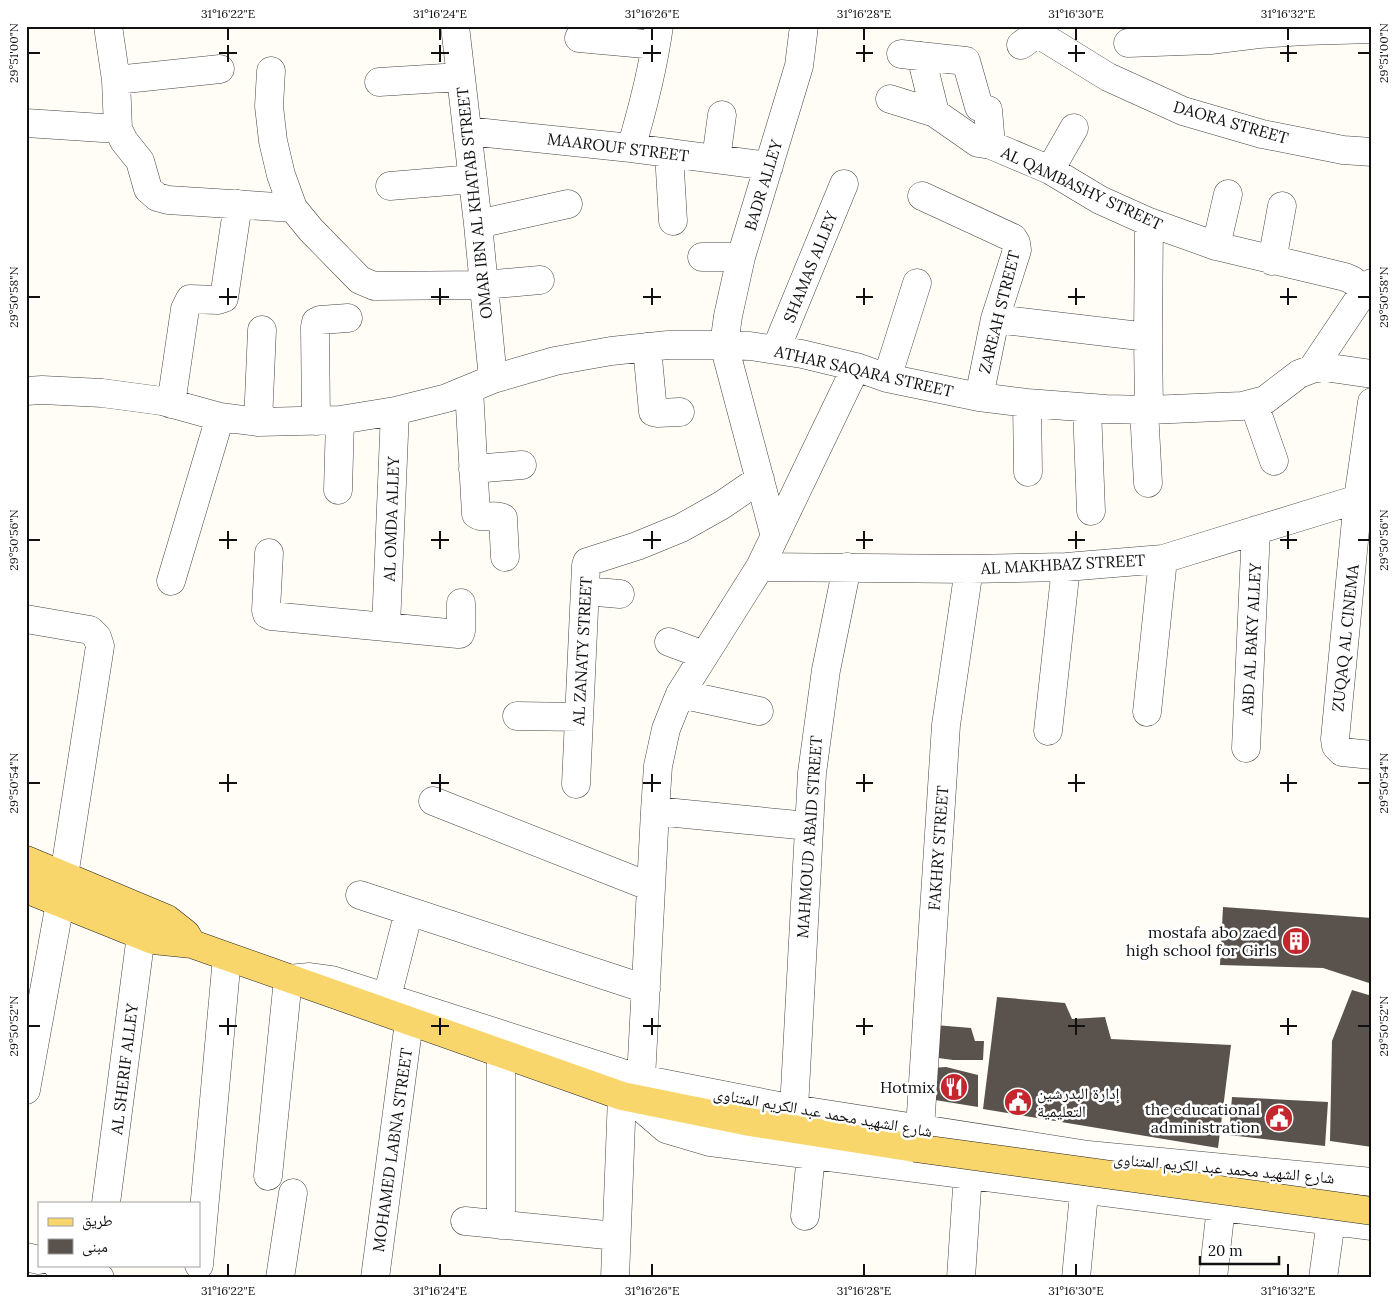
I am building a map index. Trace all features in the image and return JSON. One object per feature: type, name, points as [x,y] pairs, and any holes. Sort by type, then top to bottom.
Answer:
[{"type":"main road","points":[[26,860],[167,918],[186,934],[192,944]]},
{"type":"main road","points":[[26,889],[141,935],[166,942],[192,944],[501,1054],[750,1122],[917,1138],[1372,1211]]},
{"type":"street","points":[[108,26],[116,80],[118,129],[124,142],[140,161],[148,189],[157,197],[168,200],[293,208]]},
{"type":"street","name":"BADR ALLEY","points":[[724,345],[732,292],[799,66],[804,26]]},
{"type":"street","name":"OMAR IBN AL KHATAB STREET","points":[[461,28],[460,77],[484,285],[481,384],[473,469],[476,514],[482,517],[498,516],[503,518],[505,557]]},
{"type":"street","points":[[1128,43],[1209,33],[1259,34],[1372,29]]},
{"type":"street","name":"DAORA STREET","points":[[1021,45],[1035,35],[1040,35],[1108,77],[1183,111],[1262,134],[1343,150],[1372,152]]},
{"type":"street","points":[[579,38],[657,36],[645,102],[630,148]]},
{"type":"street","points":[[935,112],[911,55],[966,61],[979,107],[988,110],[991,145]]},
{"type":"street","points":[[116,80],[220,69]]},
{"type":"street","points":[[271,70],[270,106],[272,141],[280,175],[293,208],[311,230],[360,280],[374,286],[484,285],[540,280]]},
{"type":"street","points":[[379,82],[460,77]]},
{"type":"street","name":"AL QAMBASHY STREET","points":[[890,99],[935,112],[978,143],[991,145],[1050,170],[1100,200],[1149,222],[1216,246],[1345,277],[1368,286]]},
{"type":"street","points":[[716,159],[722,115]]},
{"type":"street","points":[[26,123],[118,129]]},
{"type":"street","points":[[1050,170],[1074,128]]},
{"type":"street","name":"MAAROUF STREET","points":[[467,130],[769,166]]},
{"type":"street","points":[[670,153],[673,221]]},
{"type":"street","points":[[390,186],[472,179]]},
{"type":"street","name":"SHAMAS ALLEY","points":[[776,349],[844,184]]},
{"type":"street","points":[[1216,246],[1228,194]]},
{"type":"street","name":"ZAREAH STREET","points":[[922,196],[1013,238],[1016,243],[1017,250],[995,319],[979,397]]},
{"type":"street","points":[[171,404],[185,309],[190,299],[218,300],[224,298],[238,204]]},
{"type":"street","points":[[478,224],[568,204]]},
{"type":"street","points":[[1272,260],[1282,206]]},
{"type":"street","points":[[1148,483],[1149,222]]},
{"type":"street","points":[[702,257],[741,257]]},
{"type":"street","points":[[887,378],[917,283]]},
{"type":"street","points":[[1312,369],[1368,286]]},
{"type":"street","points":[[338,490],[314,327],[316,322],[320,320],[348,318]]},
{"type":"street","points":[[995,319],[1148,337]]},
{"type":"street","points":[[258,422],[262,330]]},
{"type":"street","points":[[724,345],[774,533]]},
{"type":"street","name":"ATHAR SAQARA STREET","points":[[26,391],[102,393],[171,404],[220,417],[258,422],[328,421],[395,411],[447,398],[481,384],[555,361],[647,347],[724,345],[776,349],[802,354],[856,367],[887,378],[979,397],[1087,408],[1147,410],[1242,406],[1265,400],[1299,374],[1312,369],[1324,367],[1372,374]]},
{"type":"street","points":[[647,347],[653,412],[680,412]]},
{"type":"street","points":[[615,1278],[616,1236],[631,1091],[646,989],[658,766],[666,729],[680,694],[760,567],[774,533],[856,367]]},
{"type":"street","name":"ZUQAQ AL CINEMA","points":[[1372,402],[1358,499],[1335,739],[1336,746],[1342,752],[1372,754]]},
{"type":"street","points":[[1027,403],[1028,472]]},
{"type":"street","points":[[1254,404],[1274,461]]},
{"type":"street","points":[[1087,408],[1091,510]]},
{"type":"street","name":"AL OMDA ALLEY","points":[[386,627],[395,411]]},
{"type":"street","points":[[171,581],[220,417]]},
{"type":"street","points":[[473,469],[522,465]]},
{"type":"street","name":"AL ZANATY STREET","points":[[576,784],[587,562],[637,546],[681,528],[722,505],[760,479]]},
{"type":"street","name":"AL MAKHBAZ STREET","points":[[760,567],[969,569],[1066,566],[1162,559],[1358,499]]},
{"type":"street","name":"ABD AL BAKY ALLEY","points":[[1246,748],[1256,530]]},
{"type":"street","points":[[270,552],[266,610],[268,616],[460,634],[462,603]]},
{"type":"street","points":[[1147,712],[1162,559]]},
{"type":"street","points":[[1048,731],[1066,566]]},
{"type":"street","name":"MAHMOUD ABAID STREET","points":[[794,1109],[808,826],[818,722],[832,635],[847,567]]},
{"type":"street","name":"FAKHRY STREET","points":[[917,1138],[946,725],[969,569]]},
{"type":"street","points":[[585,591],[620,594]]},
{"type":"street","points":[[26,619],[90,630],[97,637],[100,646],[64,876]]},
{"type":"street","points":[[669,642],[704,655]]},
{"type":"street","points":[[680,694],[759,711]]},
{"type":"street","points":[[517,716],[579,717]]},
{"type":"street","points":[[433,801],[651,887]]},
{"type":"street","points":[[655,811],[808,826]]},
{"type":"street","points":[[360,895],[646,989]]},
{"type":"street","points":[[26,1090],[60,903]]},
{"type":"street","points":[[387,997],[409,911]]},
{"type":"street","name":"AL SHERIF ALLEY","points":[[106,1202],[141,935]]},
{"type":"street","points":[[200,1254],[227,957]]},
{"type":"street","name":"شارع الشهيد محمد عبد الكريم المتناوى","points":[[288,979],[310,977],[332,980],[387,997],[631,1091],[794,1109],[917,1138],[1372,1182]]},
{"type":"street","points":[[268,1176],[288,979]]},
{"type":"street","name":"MOHAMED LABNA STREET","points":[[375,1278],[409,1022]]},
{"type":"street","points":[[501,1054],[501,1224]]},
{"type":"street","name":"شارع الشهيد محمد عبد الكريم المتناوى","points":[[631,1091],[666,1129],[710,1142],[968,1173],[1085,1190],[1372,1226]]},
{"type":"street","points":[[805,1216],[811,1154]]},
{"type":"street","points":[[1076,1278],[1088,1155]]},
{"type":"street","points":[[961,1278],[968,1173]]},
{"type":"street","points":[[280,1278],[293,1193]]},
{"type":"street","points":[[1214,1278],[1221,1207]]},
{"type":"street","points":[[465,1221],[616,1236]]},
{"type":"street","points":[[1323,1278],[1331,1221]]},
{"type":"street","points":[[61,1266],[98,1273]]},
{"type":"building","name":"mostafa abo zaed high school for Girls","points":[[1223,907],[1372,918],[1372,984],[1323,968],[1220,965]]},
{"type":"building","points":[[1352,990],[1372,996],[1372,1147],[1330,1141],[1332,1041]]},
{"type":"building","points":[[997,997],[1065,1003],[1072,1019],[1105,1017],[1111,1039],[1231,1045],[1218,1148],[983,1109]]},
{"type":"building","points":[[935,1025],[971,1028],[975,1041],[984,1041],[983,1060],[953,1060],[931,1057]]},
{"type":"building","name":"Hotmix","points":[[946,1067],[978,1075],[978,1107],[929,1099],[931,1068]]},
{"type":"building","name":"the educational administration","points":[[1232,1097],[1328,1102],[1325,1146],[1229,1135]]},
{"type":"place","name":"mostafa abo zaed high school for Girls","points":[[1296,941]]},
{"type":"place","name":"Hotmix","points":[[954,1087]]},
{"type":"place","name":"إدارة البدرشين التعليمية","points":[[1018,1102]]},
{"type":"place","name":"the educational administration","points":[[1279,1118]]}]
